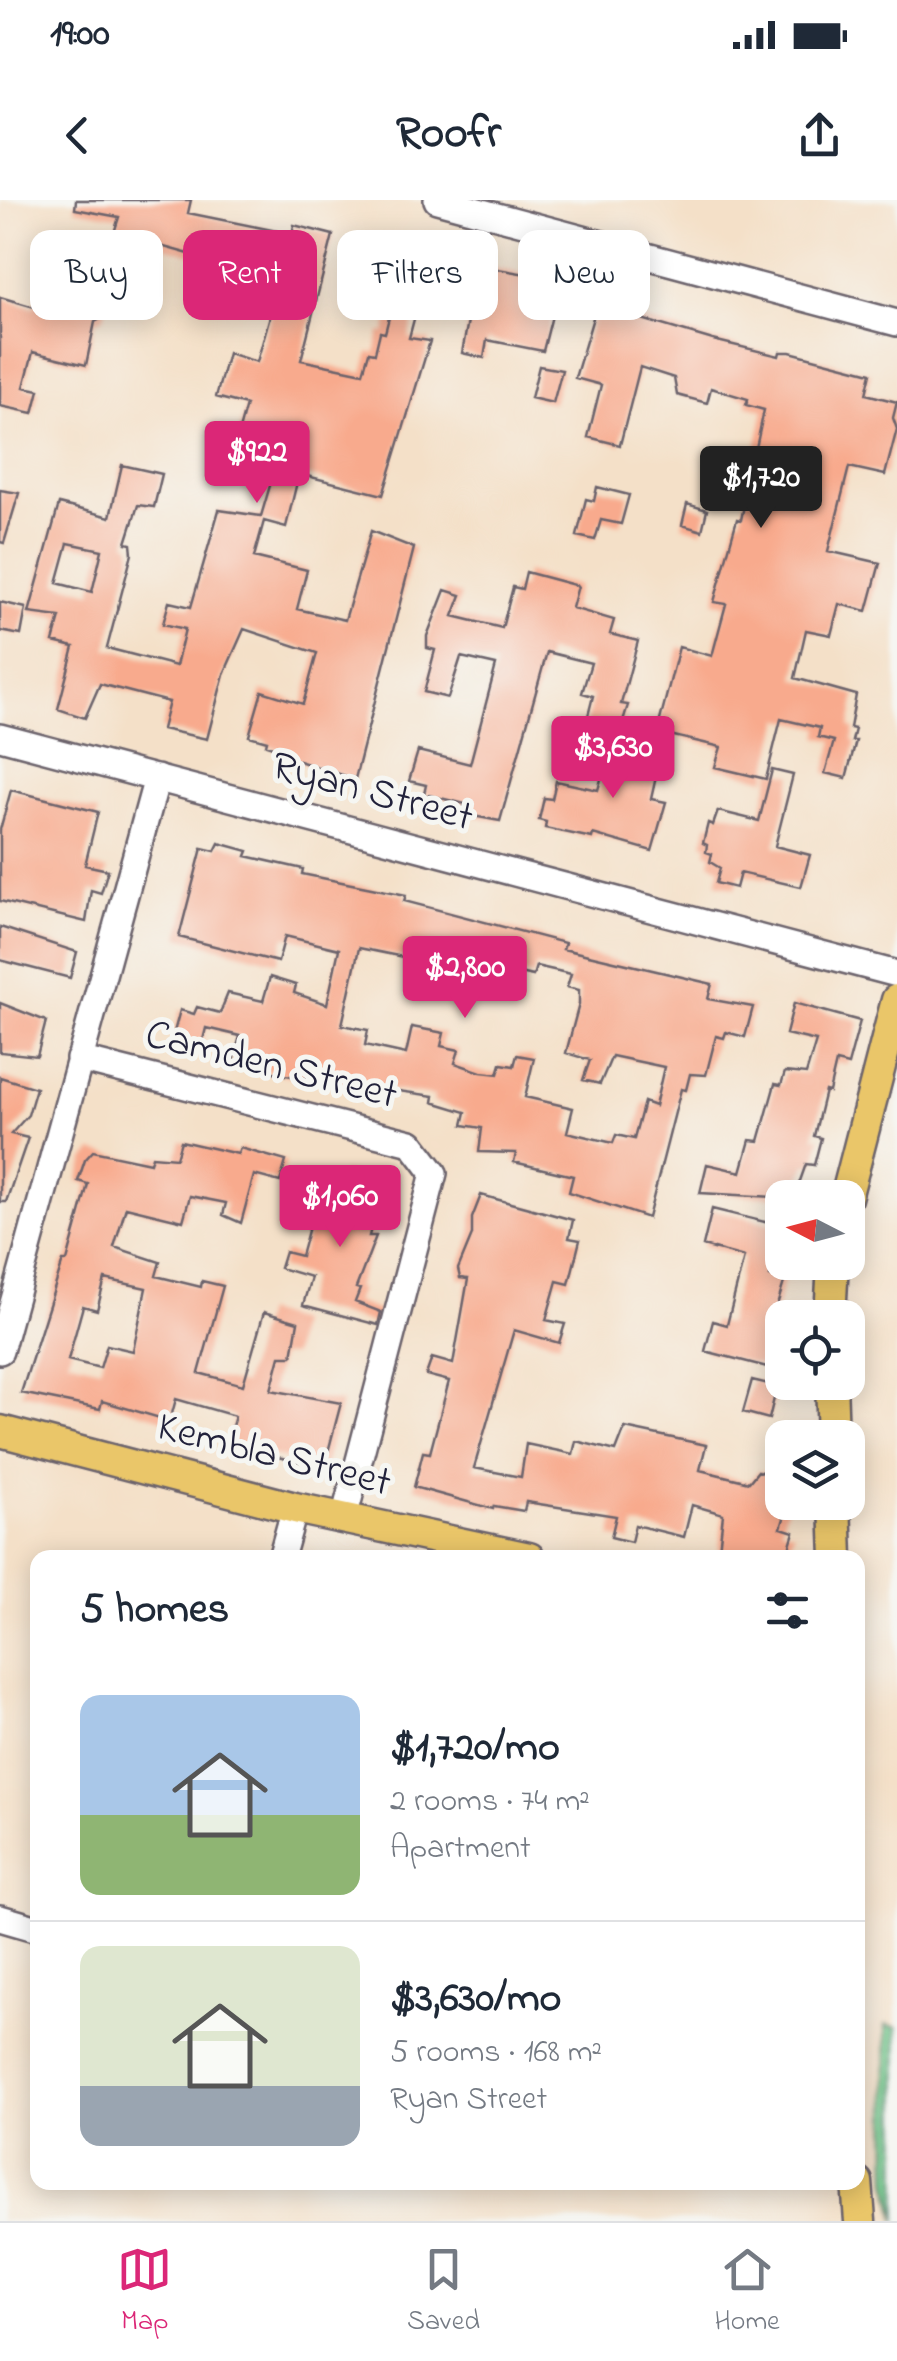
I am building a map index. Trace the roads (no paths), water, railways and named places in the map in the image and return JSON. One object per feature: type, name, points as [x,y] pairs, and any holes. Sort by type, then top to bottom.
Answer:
[{"type":"main road","points":[[851,1180],[897,1000]]},
{"type":"main road","name":"Kembla Street","points":[[0,1430],[295,1508],[492,1550]]},
{"type":"main road","points":[[836,1520],[837,1550]]},
{"type":"main road","points":[[858,2190],[860,2221]]},
{"type":"street","points":[[437,200],[897,323]]},
{"type":"street","name":"Ryan Street","points":[[0,737],[897,974]]},
{"type":"street","points":[[0,1350],[157,778]]},
{"type":"street","name":"Camden Street","points":[[79,1059],[411,1143],[434,1172],[344,1518]]},
{"type":"street","points":[[284,1550],[295,1508]]},
{"type":"street","points":[[0,1918],[30,1926]]}]
